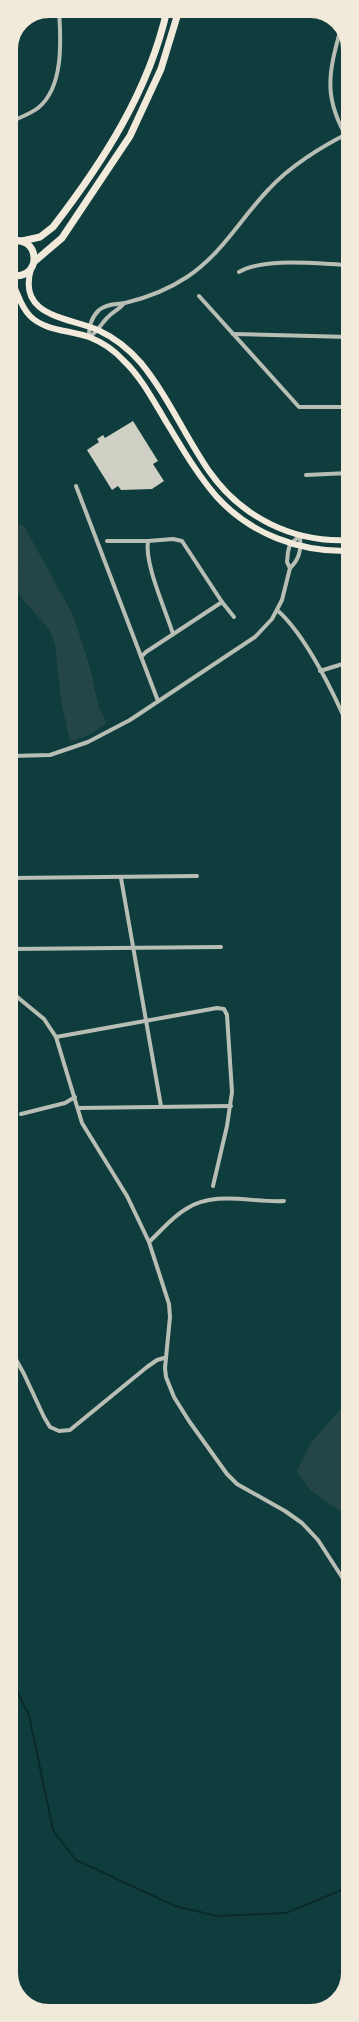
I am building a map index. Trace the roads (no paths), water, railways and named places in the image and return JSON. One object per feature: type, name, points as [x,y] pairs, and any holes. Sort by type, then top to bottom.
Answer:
[{"type":"highway","points":[[17,241],[40,237],[53,227],[117,135],[149,66],[165,17]]},
{"type":"highway","points":[[17,276],[21,276],[31,269],[35,260],[62,238],[130,136],[161,69],[176,17]]},
{"type":"highway","points":[[22,241],[30,246],[35,260]]},
{"type":"main road","points":[[31,269],[27,284],[34,303],[54,316],[89,326],[99,331],[121,344],[141,363],[209,472],[236,502],[258,517],[280,529],[300,536],[321,540],[342,540]]},
{"type":"main road","points":[[17,294],[24,309],[40,323],[89,337],[114,352],[134,371],[187,456],[216,496],[243,520],[276,539],[290,544],[318,550],[342,551]]},
{"type":"street","points":[[17,118],[37,108],[51,90],[58,68],[60,49],[59,17]]},
{"type":"street","points":[[339,35],[332,60],[329,82],[335,113],[342,125]]},
{"type":"street","points":[[89,337],[89,326],[100,309],[115,303],[124,303],[168,287],[187,277],[207,262],[222,248],[268,189],[279,179],[292,168],[342,137]]},
{"type":"street","points":[[239,272],[247,268],[266,264],[342,264]]},
{"type":"street","points":[[199,296],[299,407],[342,406]]},
{"type":"street","points":[[89,337],[99,331],[106,319],[124,303]]},
{"type":"street","points":[[233,334],[342,337]]},
{"type":"street","points":[[306,475],[342,473]]},
{"type":"street","points":[[76,486],[158,701]]},
{"type":"street","points":[[290,568],[287,562],[290,544],[300,536]]},
{"type":"street","points":[[17,756],[50,755],[77,747],[130,720],[255,637],[265,628],[282,600],[290,568],[295,564],[301,547],[300,536]]},
{"type":"street","points":[[107,541],[148,541],[173,539],[182,541],[222,602],[234,617]]},
{"type":"street","points":[[148,541],[146,550],[150,566],[174,634]]},
{"type":"street","points":[[141,657],[146,652],[222,602]]},
{"type":"street","points":[[277,610],[289,620],[320,671],[342,715]]},
{"type":"street","points":[[320,671],[342,664]]},
{"type":"street","points":[[17,878],[198,876]]},
{"type":"street","points":[[121,878],[161,1106]]},
{"type":"street","points":[[17,949],[222,947]]},
{"type":"street","points":[[17,997],[44,1019],[56,1037],[87,1133],[127,1196],[149,1242],[168,1304],[170,1317],[164,1358],[166,1377],[174,1397],[188,1421],[227,1474],[237,1484],[286,1511],[302,1523],[318,1540],[342,1577]]},
{"type":"street","points":[[56,1037],[217,1008],[224,1009],[227,1015],[232,1083],[231,1106],[213,1186]]},
{"type":"street","points":[[21,1114],[65,1103],[75,1097]]},
{"type":"street","points":[[78,1108],[231,1106]]},
{"type":"street","points":[[149,1242],[185,1209],[203,1202],[226,1198],[284,1201]]},
{"type":"street","points":[[17,1361],[44,1418],[54,1430],[65,1432],[70,1430],[147,1366],[164,1358]]},
{"type":"waterway","points":[[17,1692],[29,1715],[53,1830],[76,1860],[175,1906],[217,1916],[286,1913],[342,1890]]}]
